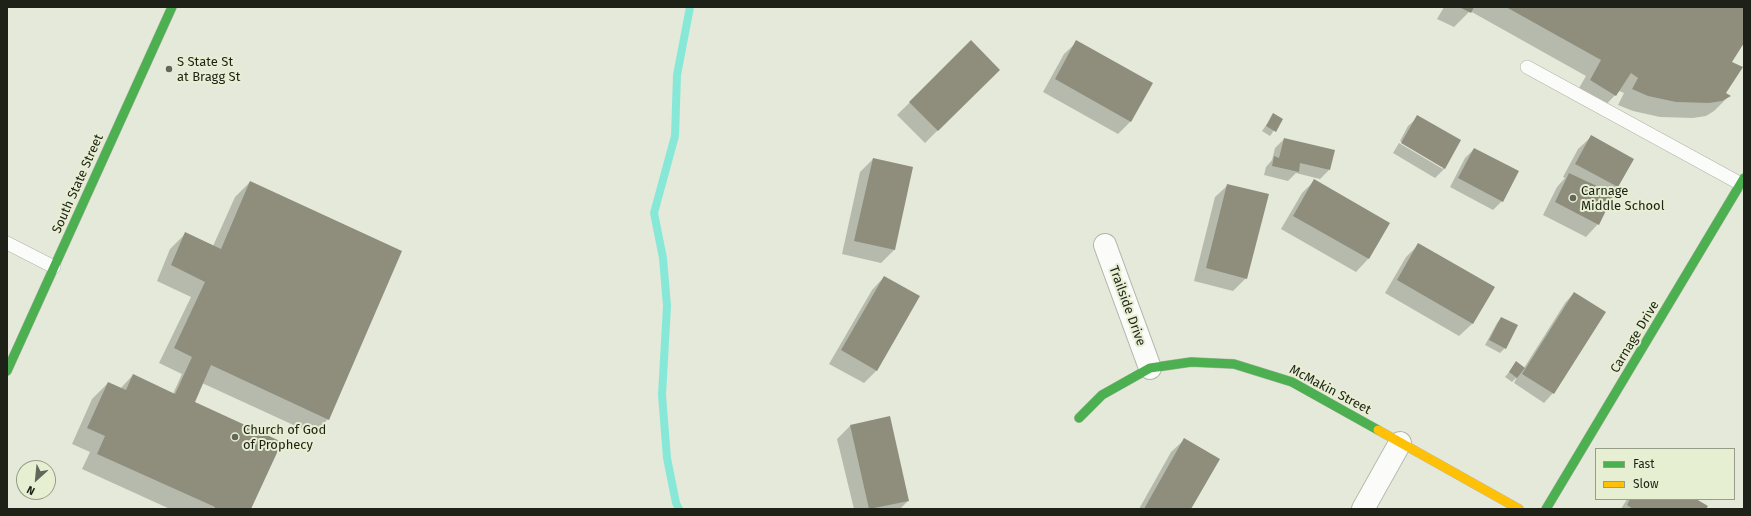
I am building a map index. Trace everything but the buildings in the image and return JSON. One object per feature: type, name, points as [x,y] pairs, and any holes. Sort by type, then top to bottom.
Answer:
[{"type":"street","name":"South State Street","points":[[7,371],[172,7]]},
{"type":"street","name":"Carnage Drive","points":[[1546,509],[1664,314],[1742,181]]},
{"type":"street","name":"Trailside Drive","points":[[1104,245],[1150,368]]},
{"type":"street","name":"McMakin Street","points":[[1079,418],[1102,395],[1150,368],[1191,362],[1234,364],[1292,382],[1519,509]]},
{"type":"street","points":[[1363,509],[1400,443]]},
{"type":"lane","points":[[1526,67],[1742,181]]},
{"type":"lane","points":[[7,243],[54,267]]},
{"type":"waterway","points":[[679,509],[676,503],[667,458],[662,395],[667,306],[663,258],[654,213],[675,136],[677,75],[690,7]]},
{"type":"traffic: fast","points":[[7,371],[172,7]]},
{"type":"traffic: fast","points":[[1546,509],[1744,178]]},
{"type":"traffic: fast","points":[[1079,418],[1102,395],[1150,368],[1191,362],[1234,364],[1292,382],[1378,430]]},
{"type":"traffic: slow","points":[[1378,430],[1519,509]]},
{"type":"place","name":"S State St at Bragg St","points":[[169,69]]},
{"type":"place","name":"Carnage Middle School","points":[[1573,198]]},
{"type":"place","name":"Church of God of Prophecy","points":[[235,437]]}]
